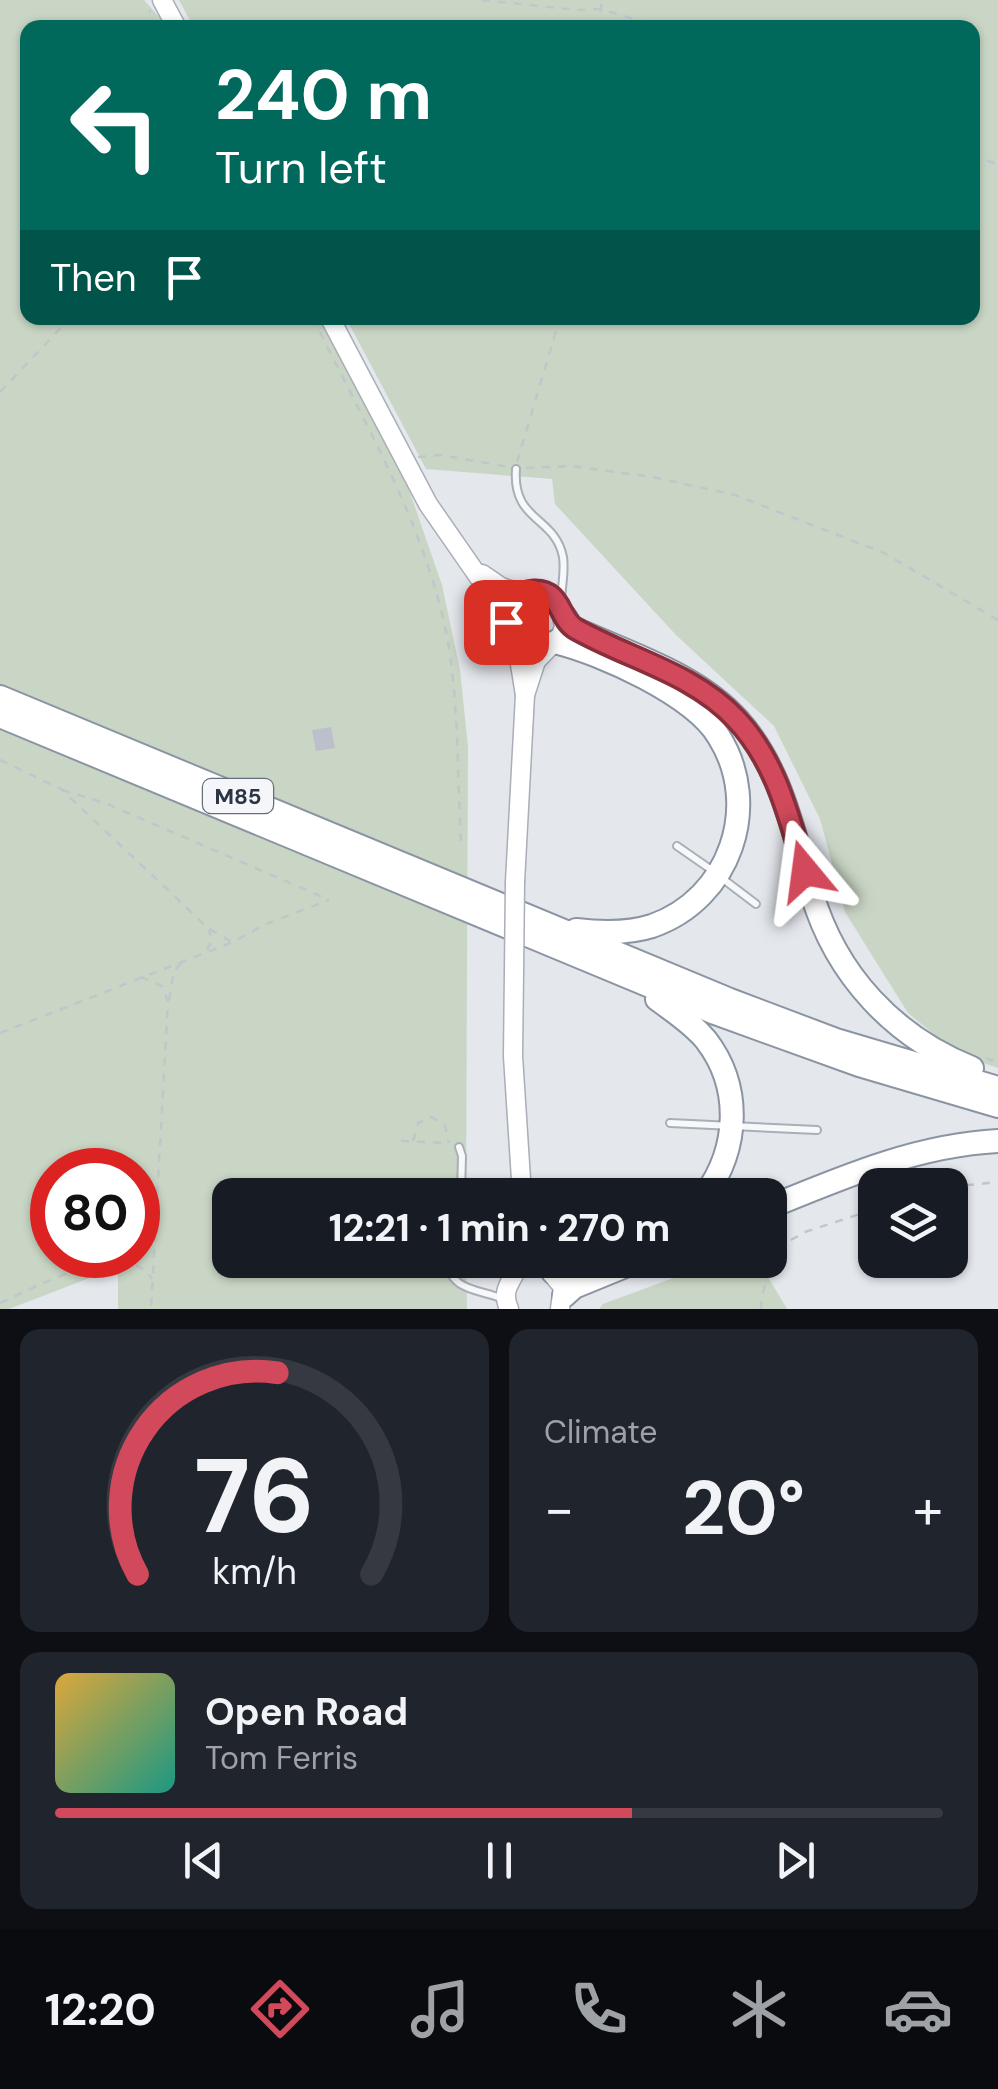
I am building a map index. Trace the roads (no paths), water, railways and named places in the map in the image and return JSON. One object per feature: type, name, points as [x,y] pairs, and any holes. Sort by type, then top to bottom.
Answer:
[{"type":"highway","points":[[557,605],[571,627],[677,676],[708,694],[736,718],[777,780],[814,900],[845,966],[866,996],[922,1044],[998,1079]]},
{"type":"highway","points":[[548,926],[598,932],[650,926],[687,908],[718,875],[734,842],[740,817],[735,774],[718,734],[700,713],[656,684],[576,648],[550,645]]},
{"type":"highway","name":"M85","points":[[0,696],[548,926],[836,1040],[998,1088]]},
{"type":"highway","name":"M85","points":[[0,716],[626,976],[815,1050],[998,1106]]},
{"type":"highway","points":[[626,976],[690,1023],[704,1038],[726,1076],[732,1100],[732,1126],[726,1157],[714,1178]]},
{"type":"highway","points":[[787,1200],[928,1150],[998,1140]]},
{"type":"highway","points":[[562,1303],[574,1287],[596,1278]]},
{"type":"main road","points":[[334,325],[428,504],[476,570],[509,630],[527,649],[550,645]]},
{"type":"main road","points":[[476,570],[502,587],[522,594]]},
{"type":"main road","points":[[521,1178],[514,971],[525,695],[536,661],[564,626],[557,605],[534,591],[522,594],[510,606],[509,630],[525,695]]},
{"type":"main road","points":[[556,1278],[563,1287],[562,1303]]},
{"type":"lane","points":[[516,468],[516,495],[521,505],[552,534],[563,557],[557,605]]},
{"type":"lane","points":[[557,605],[564,570]]},
{"type":"lane","points":[[676,846],[756,904]]},
{"type":"lane","points":[[670,1123],[817,1130]]},
{"type":"lane","points":[[459,1147],[461,1178]]},
{"type":"lane","points":[[452,1278],[464,1289],[498,1296],[512,1285]]},
{"type":"lane","points":[[482,1292],[512,1285]]}]
